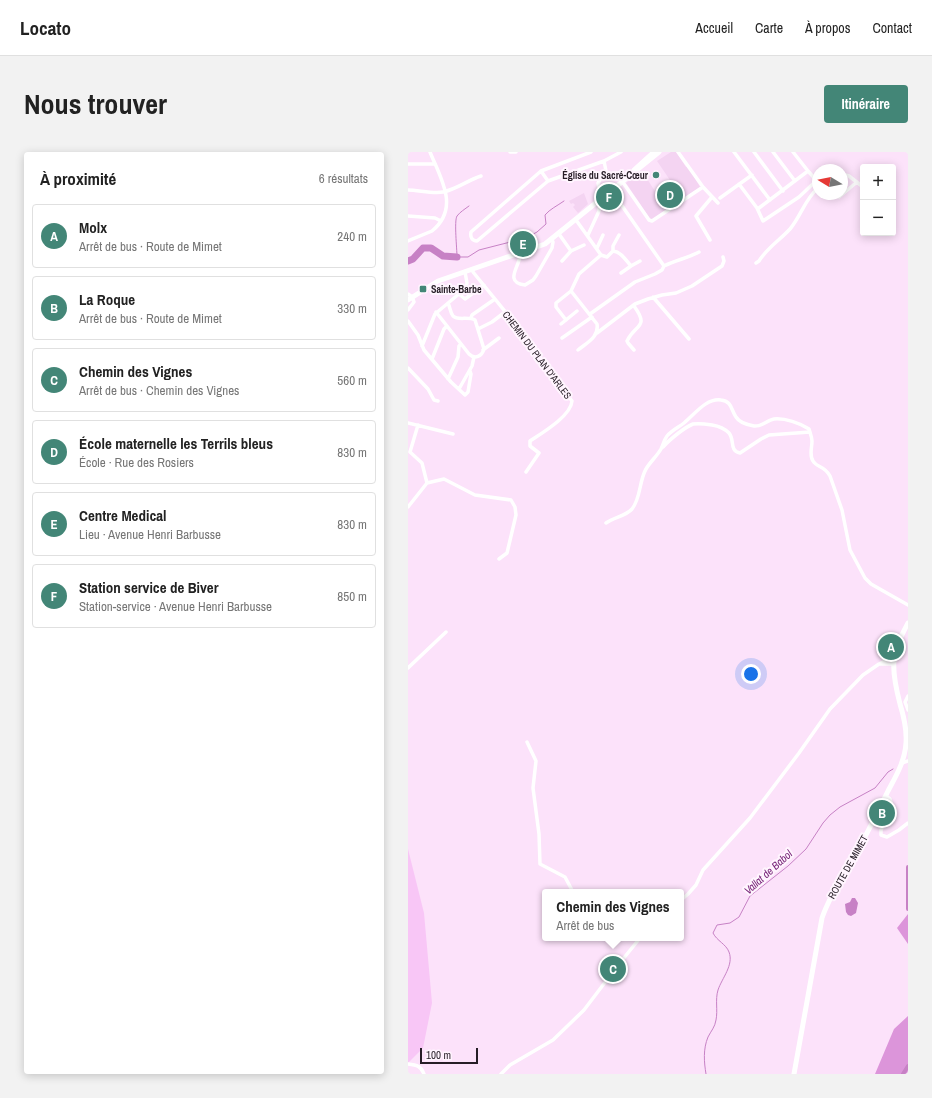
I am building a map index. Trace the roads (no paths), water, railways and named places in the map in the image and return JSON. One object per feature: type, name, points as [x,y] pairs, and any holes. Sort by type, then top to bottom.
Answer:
[{"type":"main road","points":[[632,173],[637,166],[654,152]]},
{"type":"main road","points":[[409,297],[438,280],[520,253],[552,240],[659,152]]},
{"type":"main road","name":"ROUTE DE MIMET","points":[[794,1074],[822,918],[831,896],[861,845],[902,763],[906,744],[906,731],[894,682],[893,664],[898,643],[908,623]]},
{"type":"street","points":[[408,241],[432,231],[441,221],[447,206],[446,191],[430,152]]},
{"type":"street","points":[[510,152],[516,152]]},
{"type":"street","points":[[591,152],[541,171],[471,232],[474,241],[478,241],[548,181],[604,161],[616,153],[621,152]]},
{"type":"street","points":[[678,152],[703,187],[718,203]]},
{"type":"street","points":[[734,152],[770,200]]},
{"type":"street","points":[[754,152],[783,191]]},
{"type":"street","points":[[773,152],[795,181]]},
{"type":"street","points":[[793,152],[812,175]]},
{"type":"street","points":[[604,161],[606,171],[598,183],[604,196]]},
{"type":"street","points":[[408,164],[435,164]]},
{"type":"street","points":[[541,171],[548,181]]},
{"type":"street","points":[[757,208],[783,191],[808,171]]},
{"type":"street","points":[[720,198],[752,175]]},
{"type":"street","points":[[408,190],[442,192],[481,176]]},
{"type":"street","points":[[848,176],[860,184]]},
{"type":"street","points":[[622,181],[649,220],[652,221],[703,187]]},
{"type":"street","points":[[848,190],[857,182]]},
{"type":"street","points":[[739,184],[757,208],[762,220],[765,221],[799,197],[812,185]]},
{"type":"street","points":[[611,190],[657,253],[664,266]]},
{"type":"street","points":[[756,263],[789,230],[808,198],[812,194]]},
{"type":"street","points":[[710,240],[696,216],[705,203],[712,197]]},
{"type":"street","points":[[588,235],[599,208]]},
{"type":"street","points":[[408,216],[435,218],[441,221]]},
{"type":"street","points":[[576,220],[601,255],[607,257],[613,251],[619,234]]},
{"type":"street","points":[[559,234],[571,251]]},
{"type":"street","points":[[597,248],[603,236]]},
{"type":"street","points":[[520,253],[520,258],[514,271],[514,276],[519,284],[525,285],[536,276],[552,248],[552,240]]},
{"type":"street","points":[[562,261],[571,251],[584,245]]},
{"type":"street","points":[[613,251],[620,253],[631,266]]},
{"type":"street","points":[[562,338],[635,282],[655,274],[662,270],[664,266],[677,259],[690,257],[699,252]]},
{"type":"street","points":[[566,320],[556,307],[556,303],[571,291],[578,274],[601,255]]},
{"type":"street","points":[[597,332],[634,306],[653,297],[676,293],[692,286],[722,266],[724,261],[723,257]]},
{"type":"street","points":[[621,273],[640,261]]},
{"type":"street","name":"CHEMIN DU PLAN D'ARLES","points":[[473,269],[505,312],[519,327],[572,402],[560,419],[530,441],[530,446],[539,453],[526,472]]},
{"type":"street","points":[[422,346],[436,312],[466,288],[467,283],[465,272]]},
{"type":"street","points":[[459,294],[465,299],[484,285]]},
{"type":"street","points":[[571,291],[597,324],[597,332],[594,338],[578,350]]},
{"type":"street","points":[[408,310],[414,302],[409,297]]},
{"type":"street","points":[[653,297],[689,339]]},
{"type":"street","points":[[471,318],[472,315],[495,299]]},
{"type":"street","points":[[448,303],[455,317],[471,318],[475,320],[483,350]]},
{"type":"street","points":[[634,306],[641,315],[638,329],[628,338],[627,341],[634,350]]},
{"type":"street","points":[[561,324],[577,311]]},
{"type":"street","points":[[436,312],[469,354],[474,357],[478,357],[483,350],[499,338]]},
{"type":"street","points":[[478,329],[492,322],[505,312]]},
{"type":"street","points":[[408,321],[418,335],[422,346],[448,379],[464,394],[468,394],[471,374],[470,371]]},
{"type":"street","points":[[432,359],[444,328],[447,326]]},
{"type":"street","points":[[448,379],[458,357],[459,346],[461,344]]},
{"type":"street","points":[[459,390],[470,371],[474,357]]},
{"type":"street","points":[[408,368],[428,389],[434,400],[438,401]]},
{"type":"street","points":[[661,449],[666,437],[671,432],[684,423],[701,407],[719,399],[728,402],[736,417],[743,423],[761,426],[774,420],[783,420],[809,428],[812,440],[810,452],[811,458],[815,464],[827,470],[830,476],[842,510],[850,550],[865,578],[871,584],[908,605]]},
{"type":"street","points":[[408,423],[453,434]]},
{"type":"street","points":[[606,523],[626,514],[632,509],[646,469],[668,442],[693,424],[716,426],[726,430],[732,438],[733,450],[740,453],[761,439],[770,435],[810,432]]},
{"type":"street","points":[[418,425],[410,452],[422,463],[427,483]]},
{"type":"street","points":[[408,507],[427,483],[444,479],[475,495],[512,500],[516,515],[507,553],[500,559]]},
{"type":"street","points":[[408,668],[446,632]]},
{"type":"street","points":[[684,897],[696,885],[703,870],[750,818],[830,709],[863,675],[889,659],[894,658]]},
{"type":"street","points":[[880,664],[893,664]]},
{"type":"street","points":[[908,696],[904,702],[908,710]]},
{"type":"street","points":[[527,742],[536,761],[533,788],[539,834],[540,864],[565,877],[571,889]]},
{"type":"street","points":[[902,763],[908,761]]},
{"type":"street","points":[[886,796],[890,799],[892,806],[881,830],[881,835],[887,836],[899,830],[908,823]]},
{"type":"street","points":[[501,1074],[510,1065],[554,1040],[584,1010],[618,964],[637,941]]},
{"type":"street","points":[[408,1064],[421,1067],[424,1074]]},
{"type":"waterway","points":[[469,206],[460,213],[456,219],[457,257],[468,257],[479,250],[526,238],[537,232],[546,224],[545,215],[551,209],[564,201]]},
{"type":"waterway","points":[[408,261],[413,259],[423,248],[431,248],[443,256],[457,257]]},
{"type":"waterway","name":"Vallat de Babol","points":[[706,1074],[704,1060],[705,1046],[714,1027],[717,1012],[718,990],[730,962],[728,949],[713,933],[717,925],[730,923],[739,917],[750,896],[788,866],[806,849],[830,815],[840,807],[875,788],[888,772],[893,769]]},
{"type":"waterway","points":[[908,867],[908,909]]},
{"type":"waterway","points":[[903,1074],[908,1066]]},
{"type":"place","name":"Église du Sacré-Cœur","points":[[656,175]]},
{"type":"place","name":"École maternelle les Terrils bleus","points":[[670,195]]},
{"type":"place","name":"Station service de Biver","points":[[609,197]]},
{"type":"place","name":"Centre Medical","points":[[523,244]]},
{"type":"place","name":"Sainte-Barbe","points":[[423,289]]},
{"type":"place","name":"Molx","points":[[891,647]]},
{"type":"place","name":"La Roque","points":[[882,813]]},
{"type":"place","name":"Chemin des Vignes","points":[[613,969]]}]
